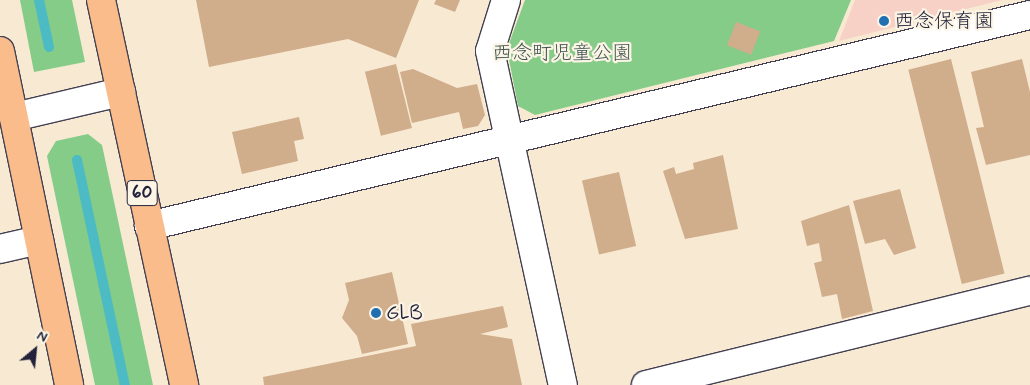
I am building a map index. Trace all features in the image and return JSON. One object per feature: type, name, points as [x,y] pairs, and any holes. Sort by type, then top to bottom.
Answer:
[{"type":"main road","name":"60","points":[[101,0],[184,385]]},
{"type":"main road","points":[[0,51],[69,385]]},
{"type":"street","points":[[506,0],[490,51],[511,140],[563,385]]},
{"type":"street","points":[[149,226],[1030,15]]},
{"type":"street","points":[[14,117],[121,92]]},
{"type":"street","points":[[0,249],[39,240]]},
{"type":"street","points":[[646,385],[727,375],[1030,291]]},
{"type":"shaded area","name":"西念保育園","points":[[855,0],[1002,0],[839,41]]},
{"type":"green space","points":[[20,0],[72,0],[85,62],[34,72]]},
{"type":"green space","name":"西念町児童公園","points":[[525,0],[851,0],[834,41],[535,115],[518,106],[507,49]]},
{"type":"green space","points":[[88,134],[102,145],[153,385],[95,385],[47,156],[56,141]]},
{"type":"building","points":[[196,0],[419,0],[396,58],[348,39],[209,67]]},
{"type":"building","points":[[436,0],[460,0],[455,12],[434,4]]},
{"type":"building","points":[[736,22],[760,31],[751,55],[727,45]]},
{"type":"building","points":[[951,59],[1004,273],[962,284],[908,70]]},
{"type":"building","points":[[1022,59],[1030,92],[1030,155],[986,165],[976,128],[984,127],[971,72]]},
{"type":"building","points":[[396,64],[412,128],[381,136],[365,72]]},
{"type":"building","points":[[413,69],[457,88],[477,84],[485,115],[478,126],[463,129],[459,112],[412,123],[400,72]]},
{"type":"building","points":[[299,117],[304,139],[294,141],[298,161],[242,174],[232,132]]},
{"type":"building","points":[[723,155],[738,229],[685,239],[663,171],[674,167],[676,174],[694,169],[693,163]]},
{"type":"building","points":[[619,172],[636,246],[599,255],[582,181]]},
{"type":"building","points":[[900,189],[916,248],[894,255],[885,239],[865,244],[853,201]]},
{"type":"building","points":[[849,205],[873,311],[842,319],[837,294],[822,297],[814,263],[822,261],[819,243],[807,246],[801,221]]},
{"type":"building","points":[[392,272],[408,344],[362,354],[357,336],[342,318],[349,300],[345,283]]},
{"type":"building","points":[[503,306],[508,327],[480,334],[512,339],[522,385],[264,385],[263,377],[416,346],[411,324]]},
{"type":"waterway","points":[[39,0],[49,47]]},
{"type":"waterway","points":[[77,160],[125,385]]},
{"type":"place","name":"西念保育園","points":[[884,21]]},
{"type":"place","name":"GLB","points":[[376,313]]}]
